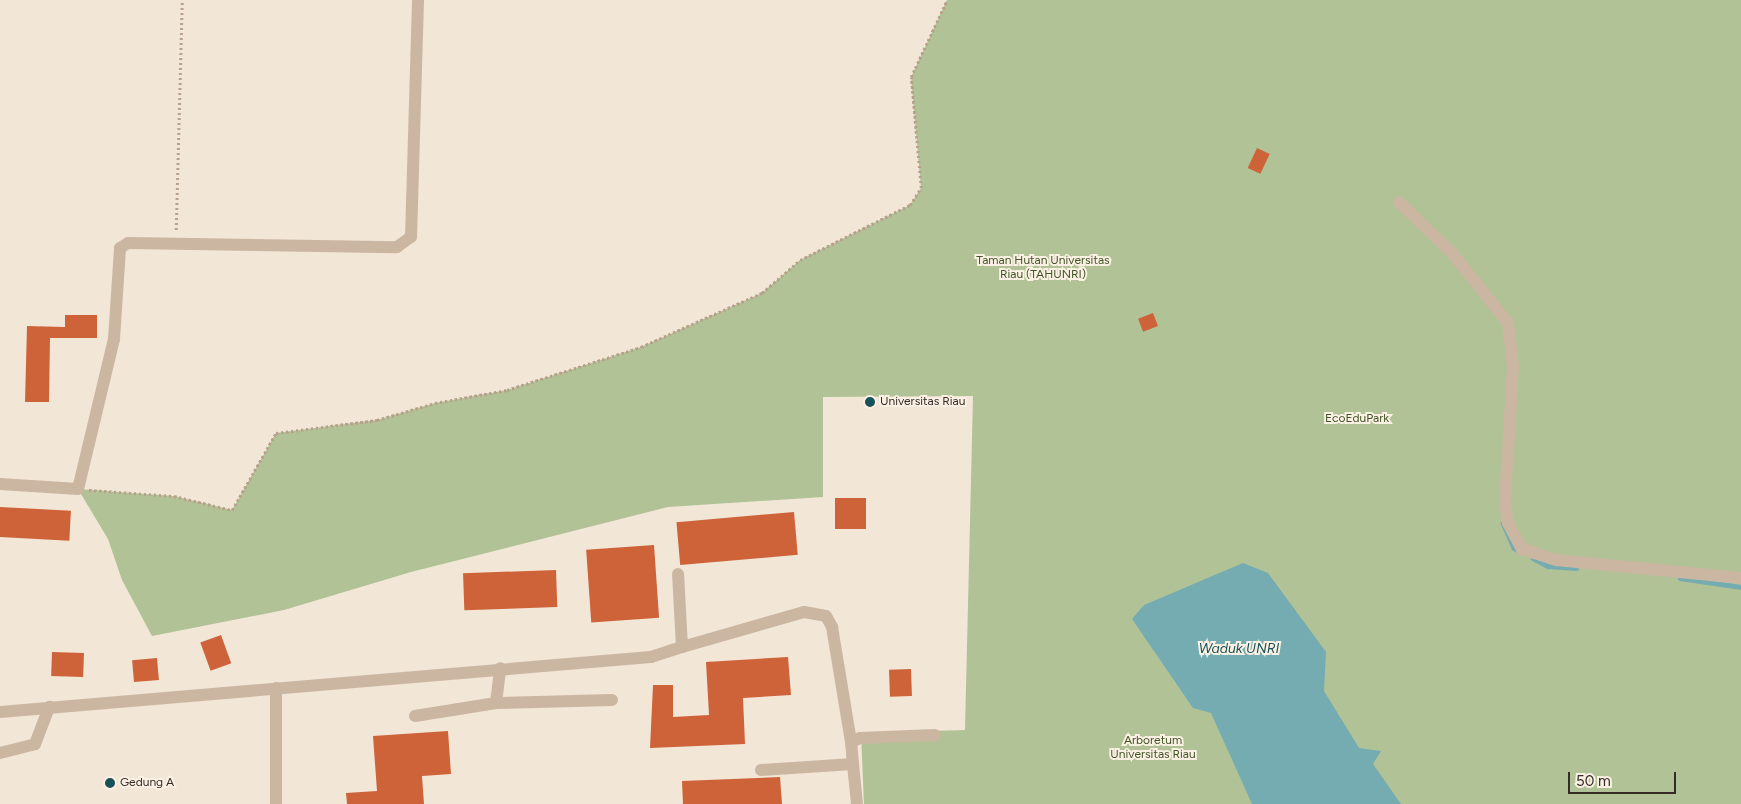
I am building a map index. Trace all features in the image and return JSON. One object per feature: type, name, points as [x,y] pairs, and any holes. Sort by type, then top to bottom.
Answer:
[{"type":"street","points":[[0,484],[78,489],[114,339],[117,252],[128,243],[176,247],[397,247],[406,242],[414,222],[418,0]]},
{"type":"street","points":[[1399,202],[1482,287],[1508,323],[1513,367],[1505,502],[1508,523],[1522,549],[1556,560],[1741,578]]},
{"type":"street","points":[[678,574],[682,647]]},
{"type":"street","points":[[0,712],[500,668],[651,657],[804,612],[826,616],[832,627],[851,742],[857,804]]},
{"type":"street","points":[[496,703],[500,668]]},
{"type":"street","points":[[276,688],[276,804]]},
{"type":"street","points":[[415,716],[496,703],[612,700]]},
{"type":"street","points":[[0,753],[35,744],[49,707]]},
{"type":"street","points":[[851,742],[935,735]]},
{"type":"street","points":[[761,770],[852,764]]},
{"type":"path","points":[[176,247],[182,0]]},
{"type":"path","points":[[78,489],[174,496],[232,510],[276,433],[377,420],[435,403],[507,390],[641,347],[762,293],[800,260],[910,205],[921,188],[911,77],[947,0]]},
{"type":"green space","name":"EcoEduPark","points":[[947,0],[1741,0],[1741,804],[864,804],[861,733],[965,730],[973,396],[823,397],[823,497],[668,507],[411,572],[284,610],[152,636],[122,580],[108,539],[78,489],[174,496],[232,510],[276,433],[377,420],[435,403],[507,390],[641,347],[762,293],[800,260],[910,205],[921,188],[911,77]]},
{"type":"water","name":"Waduk UNRI","points":[[1243,563],[1268,573],[1326,652],[1324,691],[1359,748],[1381,751],[1373,764],[1401,804],[1252,804],[1211,713],[1193,708],[1132,619],[1144,605]]},
{"type":"building","points":[[1257,148],[1270,154],[1260,174],[1248,168]]},
{"type":"building","points":[[1153,313],[1158,326],[1143,332],[1138,319]]},
{"type":"building","points":[[65,315],[97,315],[97,338],[50,338],[49,402],[25,402],[27,326],[65,327]]},
{"type":"building","points":[[835,498],[866,498],[866,529],[835,529]]},
{"type":"building","points":[[0,507],[71,511],[69,541],[0,537]]},
{"type":"building","points":[[794,512],[798,555],[680,565],[676,522]]},
{"type":"building","points":[[654,545],[659,618],[591,623],[586,550]]},
{"type":"building","points":[[556,570],[557,607],[464,610],[463,573]]},
{"type":"building","points":[[221,635],[231,663],[211,671],[200,643]]},
{"type":"building","points":[[52,652],[84,653],[83,677],[51,676]]},
{"type":"building","points":[[788,657],[791,695],[743,698],[745,744],[650,748],[653,685],[673,685],[673,717],[709,715],[706,662]]},
{"type":"building","points":[[157,658],[159,680],[134,682],[132,660]]},
{"type":"building","points":[[911,669],[912,696],[890,697],[889,670]]},
{"type":"building","points":[[448,731],[451,774],[422,776],[424,804],[347,804],[346,793],[377,791],[373,736]]},
{"type":"building","points":[[780,777],[782,804],[683,804],[682,781]]},
{"type":"waterway","points":[[1503,523],[1514,548],[1520,551]]},
{"type":"waterway","points":[[1533,558],[1548,566],[1576,568]]},
{"type":"waterway","points":[[1680,578],[1741,587]]},
{"type":"place","name":"Universitas Riau","points":[[870,402]]},
{"type":"place","name":"Gedung A","points":[[110,783]]},
{"type":"park label","name":"Taman Hutan Universitas Riau (TAHUNRI)","points":[[1043,268]]},
{"type":"park label","name":"Arboretum Universitas Riau","points":[[1153,748]]}]
